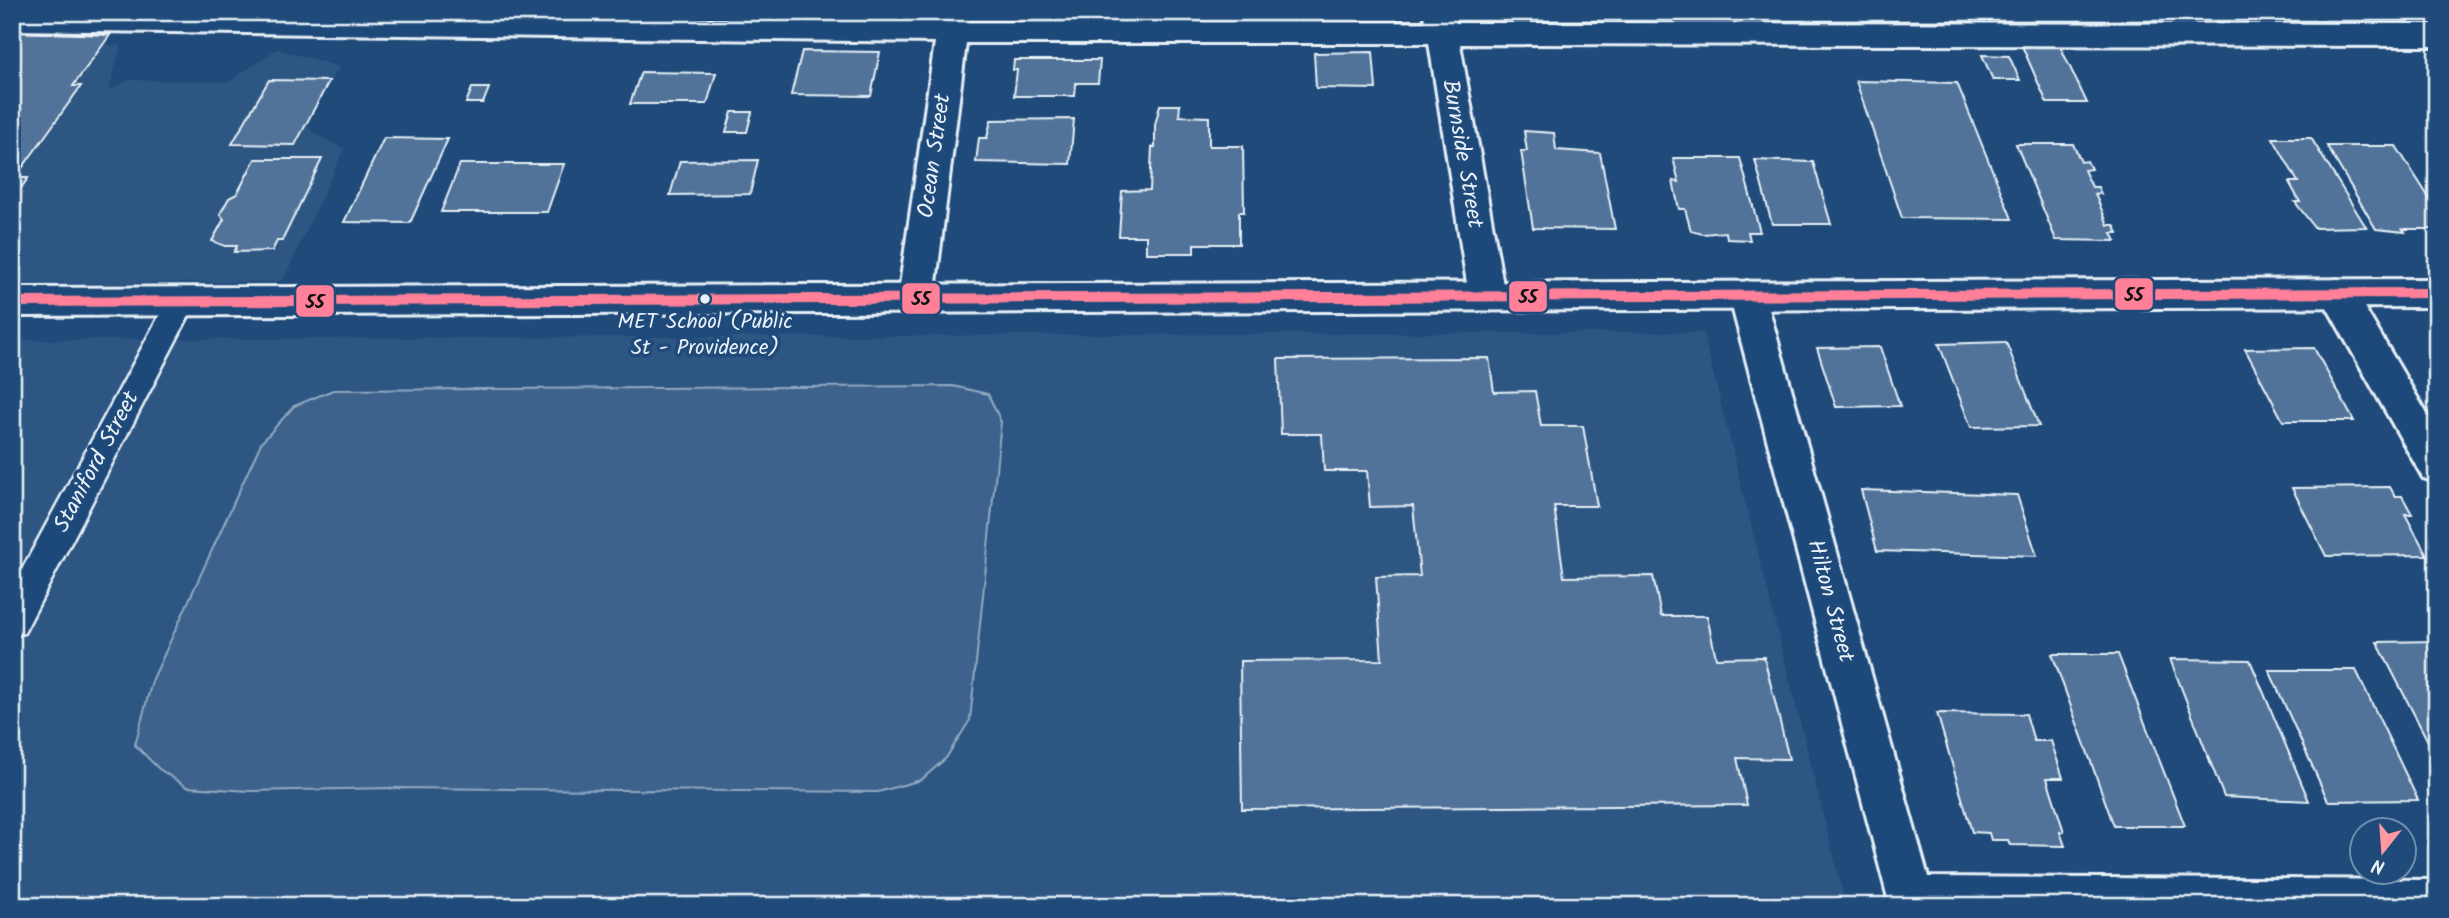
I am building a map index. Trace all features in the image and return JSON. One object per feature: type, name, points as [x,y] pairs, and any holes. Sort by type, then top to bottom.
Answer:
[{"type":"street","points":[[12,20],[1440,22],[2437,35]]},
{"type":"street","name":"Ocean Street","points":[[916,299],[954,22]]},
{"type":"street","name":"Burnside Street","points":[[1440,22],[1487,296]]},
{"type":"street","points":[[2337,293],[2437,466]]},
{"type":"street","points":[[12,302],[2437,293]]},
{"type":"street","name":"Hilton Street","points":[[1747,295],[1912,903]]},
{"type":"street","points":[[1912,903],[2437,903]]},
{"type":"lane","name":"Staniford Street","points":[[12,622],[181,302]]},
{"type":"shaded area","points":[[71,40],[121,46],[109,90],[129,80],[229,82],[277,49],[340,67],[304,117],[312,132],[344,149],[284,279],[274,282],[12,284],[12,112]]},
{"type":"shaded area","points":[[1703,332],[1846,906],[12,906],[12,340]]},
{"type":"shaded area","points":[[953,386],[988,394],[1001,422],[970,720],[946,758],[921,780],[878,792],[388,788],[250,791],[187,787],[159,769],[135,745],[152,681],[261,443],[294,406],[333,390]]},
{"type":"building","points":[[12,32],[110,35],[73,86],[81,86],[15,178],[28,178],[12,201]]},
{"type":"building","points":[[2022,46],[2060,46],[2087,103],[2047,103]]},
{"type":"building","points":[[802,51],[880,52],[871,96],[791,95]]},
{"type":"building","points":[[1373,52],[1376,89],[1316,88],[1314,53]]},
{"type":"building","points":[[1982,55],[2009,56],[2020,80],[1993,80]]},
{"type":"building","points":[[1014,60],[1100,60],[1098,83],[1076,83],[1075,96],[1014,96],[1017,70],[1013,70]]},
{"type":"building","points":[[641,72],[716,73],[707,104],[630,104]]},
{"type":"building","points":[[269,80],[329,81],[295,145],[232,144]]},
{"type":"building","points":[[1856,81],[1957,83],[2012,219],[1902,218]]},
{"type":"building","points":[[472,88],[489,88],[483,103],[466,103]]},
{"type":"building","points":[[1160,105],[1180,105],[1179,116],[1209,117],[1209,146],[1243,146],[1244,212],[1239,212],[1239,244],[1194,244],[1194,253],[1146,253],[1146,236],[1119,236],[1122,191],[1150,190],[1152,147],[1155,147],[1155,125]]},
{"type":"building","points":[[732,112],[752,112],[747,132],[726,132]]},
{"type":"building","points":[[1074,119],[1070,164],[976,162],[979,138],[987,138],[991,120]]},
{"type":"building","points":[[1524,131],[1554,133],[1556,150],[1600,153],[1615,229],[1533,228],[1521,151],[1527,151]]},
{"type":"building","points":[[384,138],[448,139],[410,223],[344,222]]},
{"type":"building","points":[[2273,138],[2311,138],[2366,227],[2315,228],[2295,202],[2300,202],[2289,182],[2298,182]]},
{"type":"building","points":[[2016,144],[2073,144],[2081,162],[2087,161],[2091,169],[2084,170],[2092,187],[2098,187],[2101,194],[2095,194],[2108,225],[2114,225],[2118,233],[2112,233],[2116,241],[2056,240]]},
{"type":"building","points":[[2327,146],[2396,146],[2437,210],[2437,229],[2403,229],[2405,232],[2376,229]]},
{"type":"building","points":[[1673,158],[1740,158],[1760,232],[1748,232],[1750,240],[1727,239],[1726,232],[1703,234],[1691,231],[1685,209],[1679,209],[1673,181],[1679,182]]},
{"type":"building","points":[[255,159],[322,159],[282,241],[277,241],[272,251],[234,252],[237,246],[225,246],[212,241],[224,219],[220,214],[229,198],[237,194]]},
{"type":"building","points":[[758,160],[750,194],[670,195],[680,161]]},
{"type":"building","points":[[1755,160],[1813,162],[1831,224],[1772,224]]},
{"type":"building","points":[[460,164],[564,164],[547,212],[441,212]]},
{"type":"building","points":[[2006,342],[2039,426],[1971,427],[1939,344]]},
{"type":"building","points":[[1880,347],[1900,406],[1836,407],[1817,348]]},
{"type":"building","points":[[2314,348],[2354,421],[2283,421],[2245,349]]},
{"type":"building","points":[[1489,358],[1494,392],[1535,391],[1541,426],[1583,426],[1597,506],[1554,506],[1564,577],[1653,576],[1661,616],[1707,616],[1716,658],[1764,657],[1789,759],[1737,758],[1747,805],[1242,809],[1240,661],[1382,660],[1376,577],[1420,576],[1413,506],[1370,507],[1367,471],[1324,471],[1322,434],[1281,434],[1278,359]]},
{"type":"building","points":[[2390,487],[2395,496],[2402,496],[2412,514],[2405,514],[2427,555],[2326,556],[2292,488]]},
{"type":"building","points":[[1861,490],[2017,495],[2037,556],[1877,551]]},
{"type":"building","points":[[2437,641],[2437,759],[2377,642]]},
{"type":"building","points":[[2052,654],[2118,654],[2185,826],[2114,826]]},
{"type":"building","points":[[2170,659],[2250,660],[2309,801],[2224,797]]},
{"type":"building","points":[[2269,670],[2356,670],[2418,800],[2328,801]]},
{"type":"building","points":[[1937,713],[2026,714],[2034,741],[2051,741],[2063,778],[2047,778],[2064,832],[2060,832],[2065,846],[2010,845],[2008,840],[1991,840],[1989,833],[1972,832]]},
{"type":"transit line","name":"55","points":[[12,302],[2437,293]]},
{"type":"place","name":"MET School (Public St - Providence)","points":[[705,299]]}]
